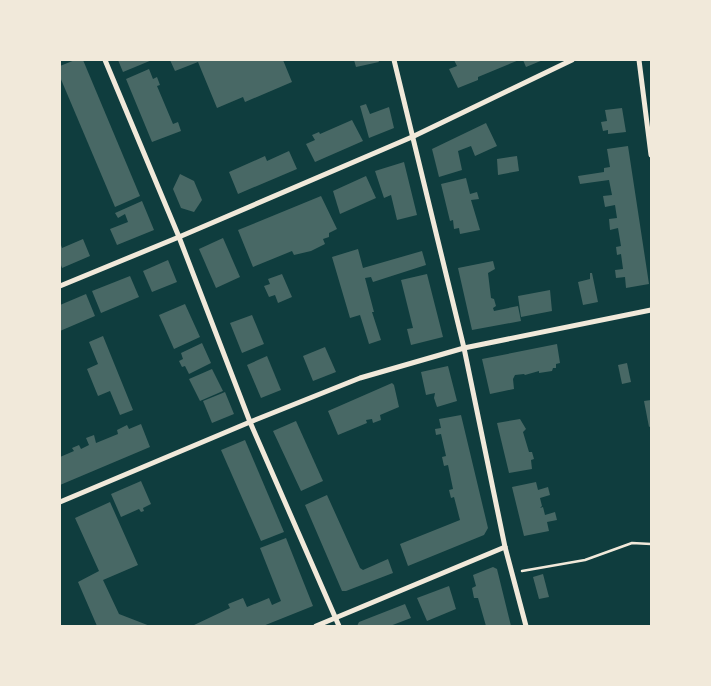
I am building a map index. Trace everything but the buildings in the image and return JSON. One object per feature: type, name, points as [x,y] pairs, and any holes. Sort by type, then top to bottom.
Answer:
[{"type":"street","points":[[104,60],[179,238],[250,422],[339,626]]},
{"type":"street","points":[[394,60],[464,348],[505,547],[526,626]]},
{"type":"street","points":[[60,286],[179,238],[412,137],[572,60]]},
{"type":"street","points":[[638,60],[651,154]]},
{"type":"street","points":[[60,502],[360,378],[464,348],[651,310]]},
{"type":"street","points":[[316,626],[505,547]]},
{"type":"path","points":[[512,573],[585,560],[632,543],[651,544]]}]
